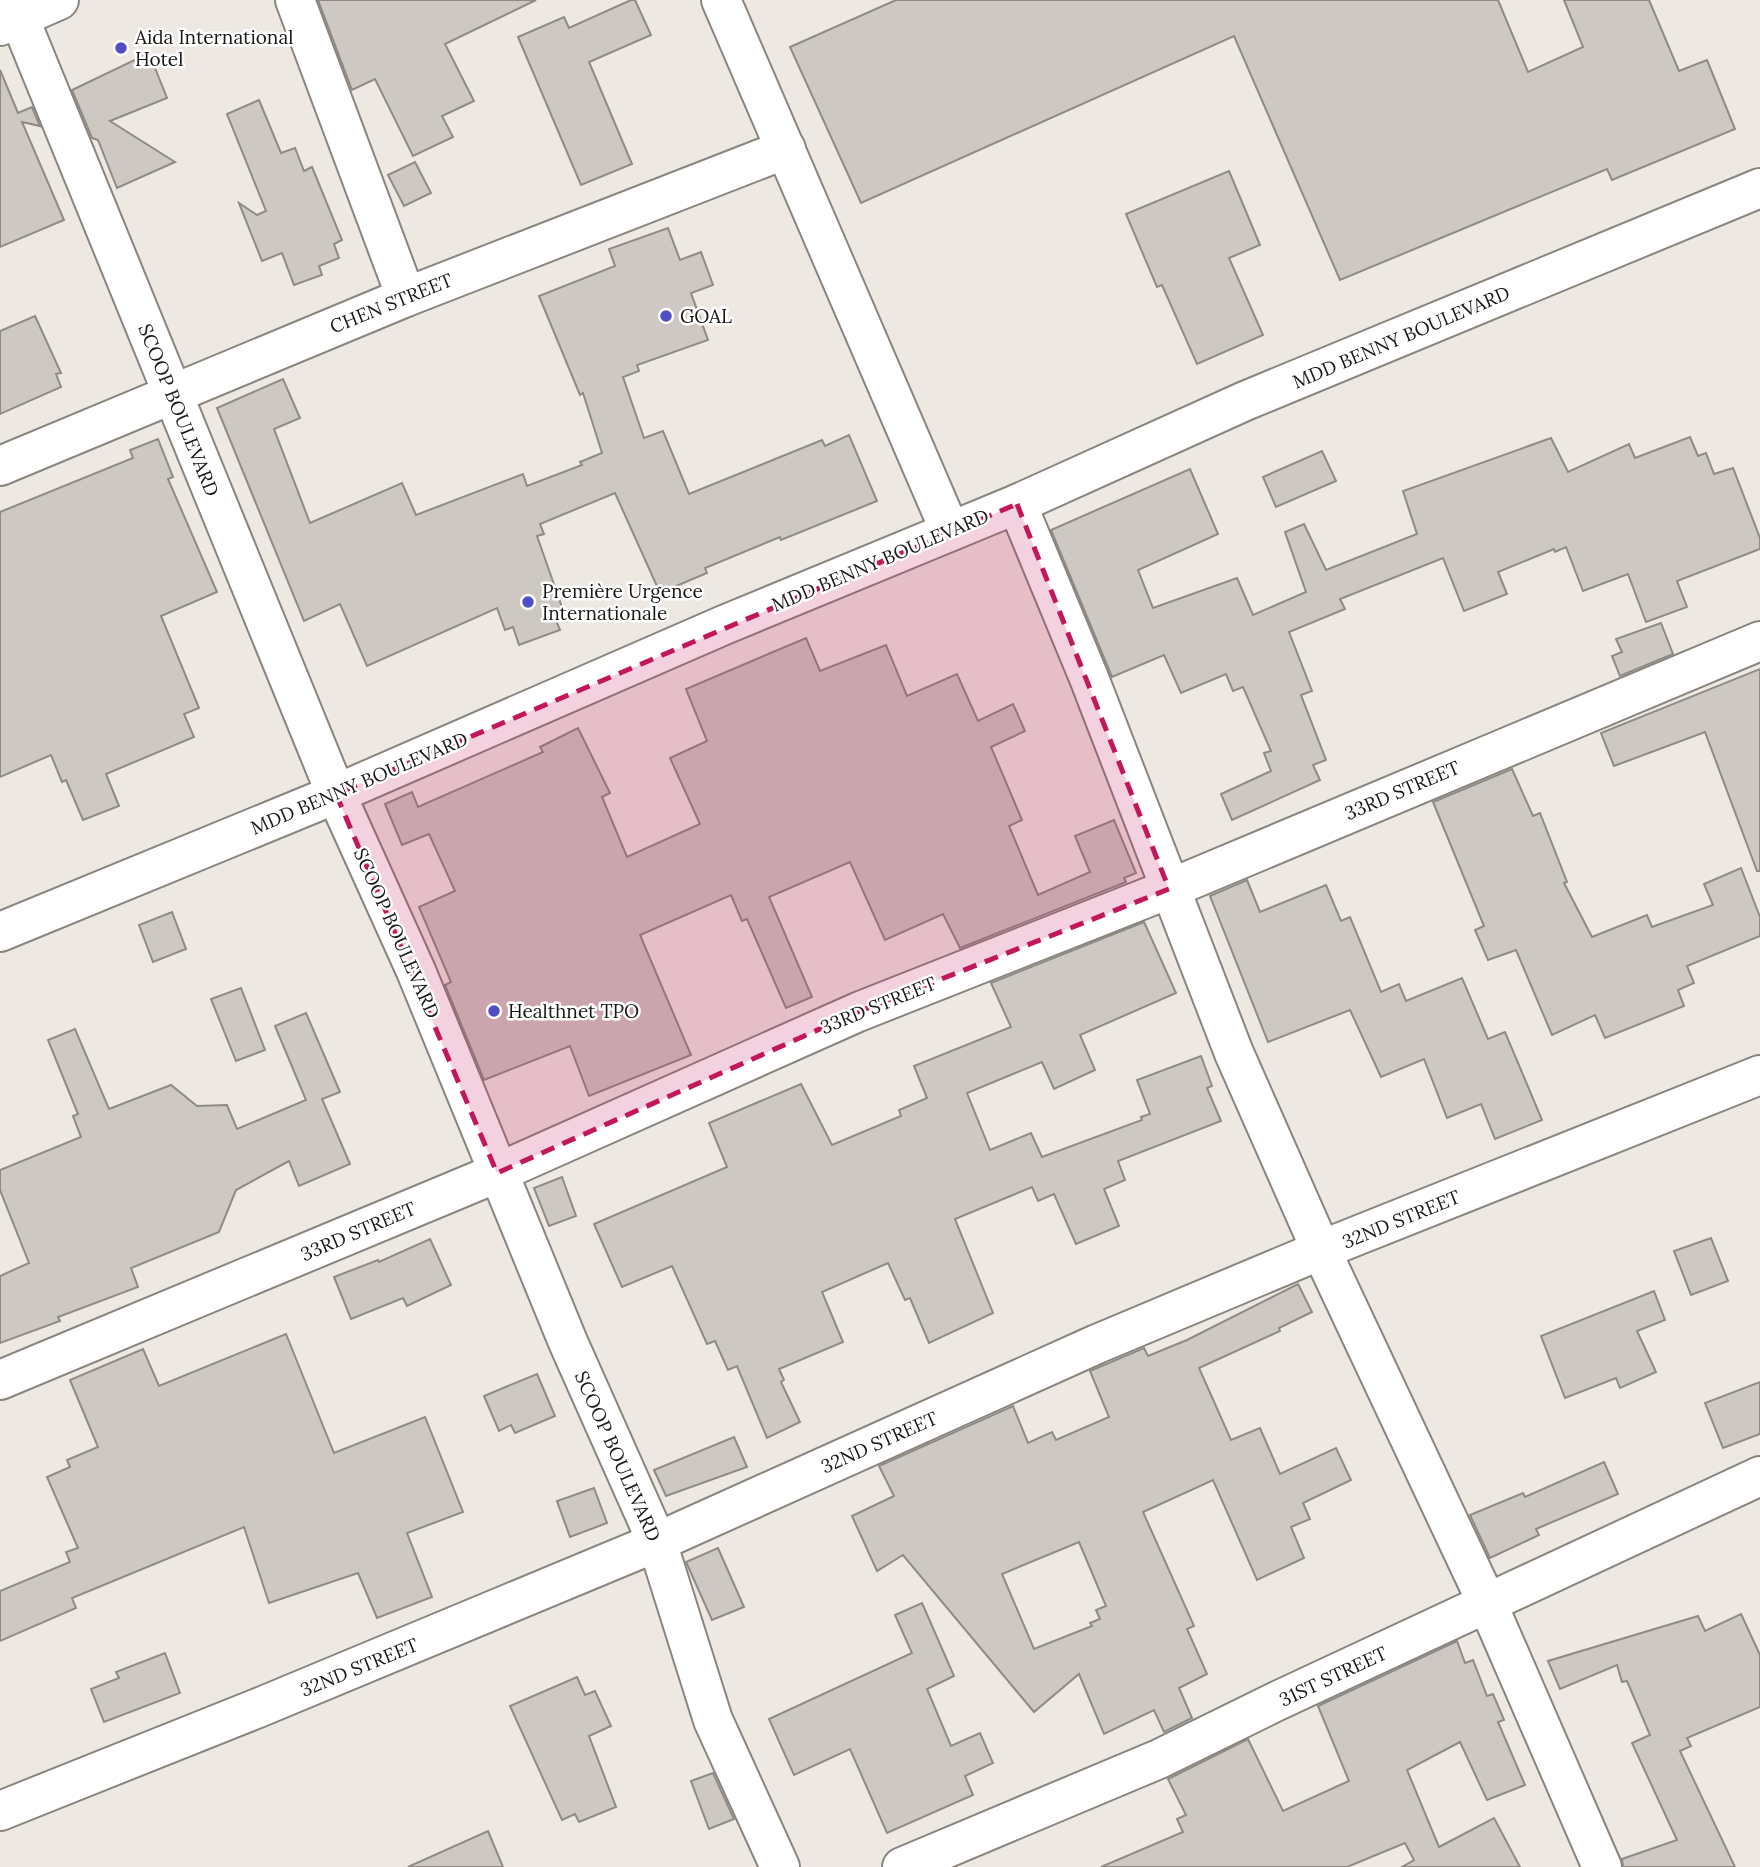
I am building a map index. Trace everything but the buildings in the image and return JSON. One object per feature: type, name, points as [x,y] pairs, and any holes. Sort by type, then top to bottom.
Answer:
[{"type":"street","points":[[10,14],[60,0]]},
{"type":"street","points":[[295,0],[406,297]]},
{"type":"street","points":[[720,0],[950,531]]},
{"type":"street","name":"SCOOP BOULEVARD","points":[[10,14],[172,394],[336,794],[416,971],[497,1173],[657,1542],[713,1720],[780,1867]]},
{"type":"street","name":"CHEN STREET","points":[[0,466],[406,297],[786,149]]},
{"type":"street","name":"MDD BENNY BOULEVARD","points":[[0,932],[336,794],[724,625],[1017,503],[1245,401],[1760,188]]},
{"type":"street","points":[[1017,503],[1234,1053],[1321,1250],[1488,1605],[1602,1867]]},
{"type":"street","name":"33RD STREET","points":[[0,1380],[497,1173],[858,1012],[1169,889],[1760,641]]},
{"type":"street","name":"32ND STREET","points":[[0,1811],[258,1708],[657,1542],[1073,1355],[1321,1250],[1760,1075]]},
{"type":"street","name":"31ST STREET","points":[[902,1867],[1159,1759],[1275,1702],[1760,1476]]},
{"type":"highlighted area","points":[[1017,504],[1169,889],[858,1012],[497,1173],[336,794]]},
{"type":"place","name":"Aida International Hotel","points":[[121,48]]},
{"type":"place","name":"GOAL","points":[[666,316]]},
{"type":"place","name":"Première Urgence Internationale","points":[[528,602]]},
{"type":"place","name":"Healthnet TPO","points":[[494,1011]]}]
